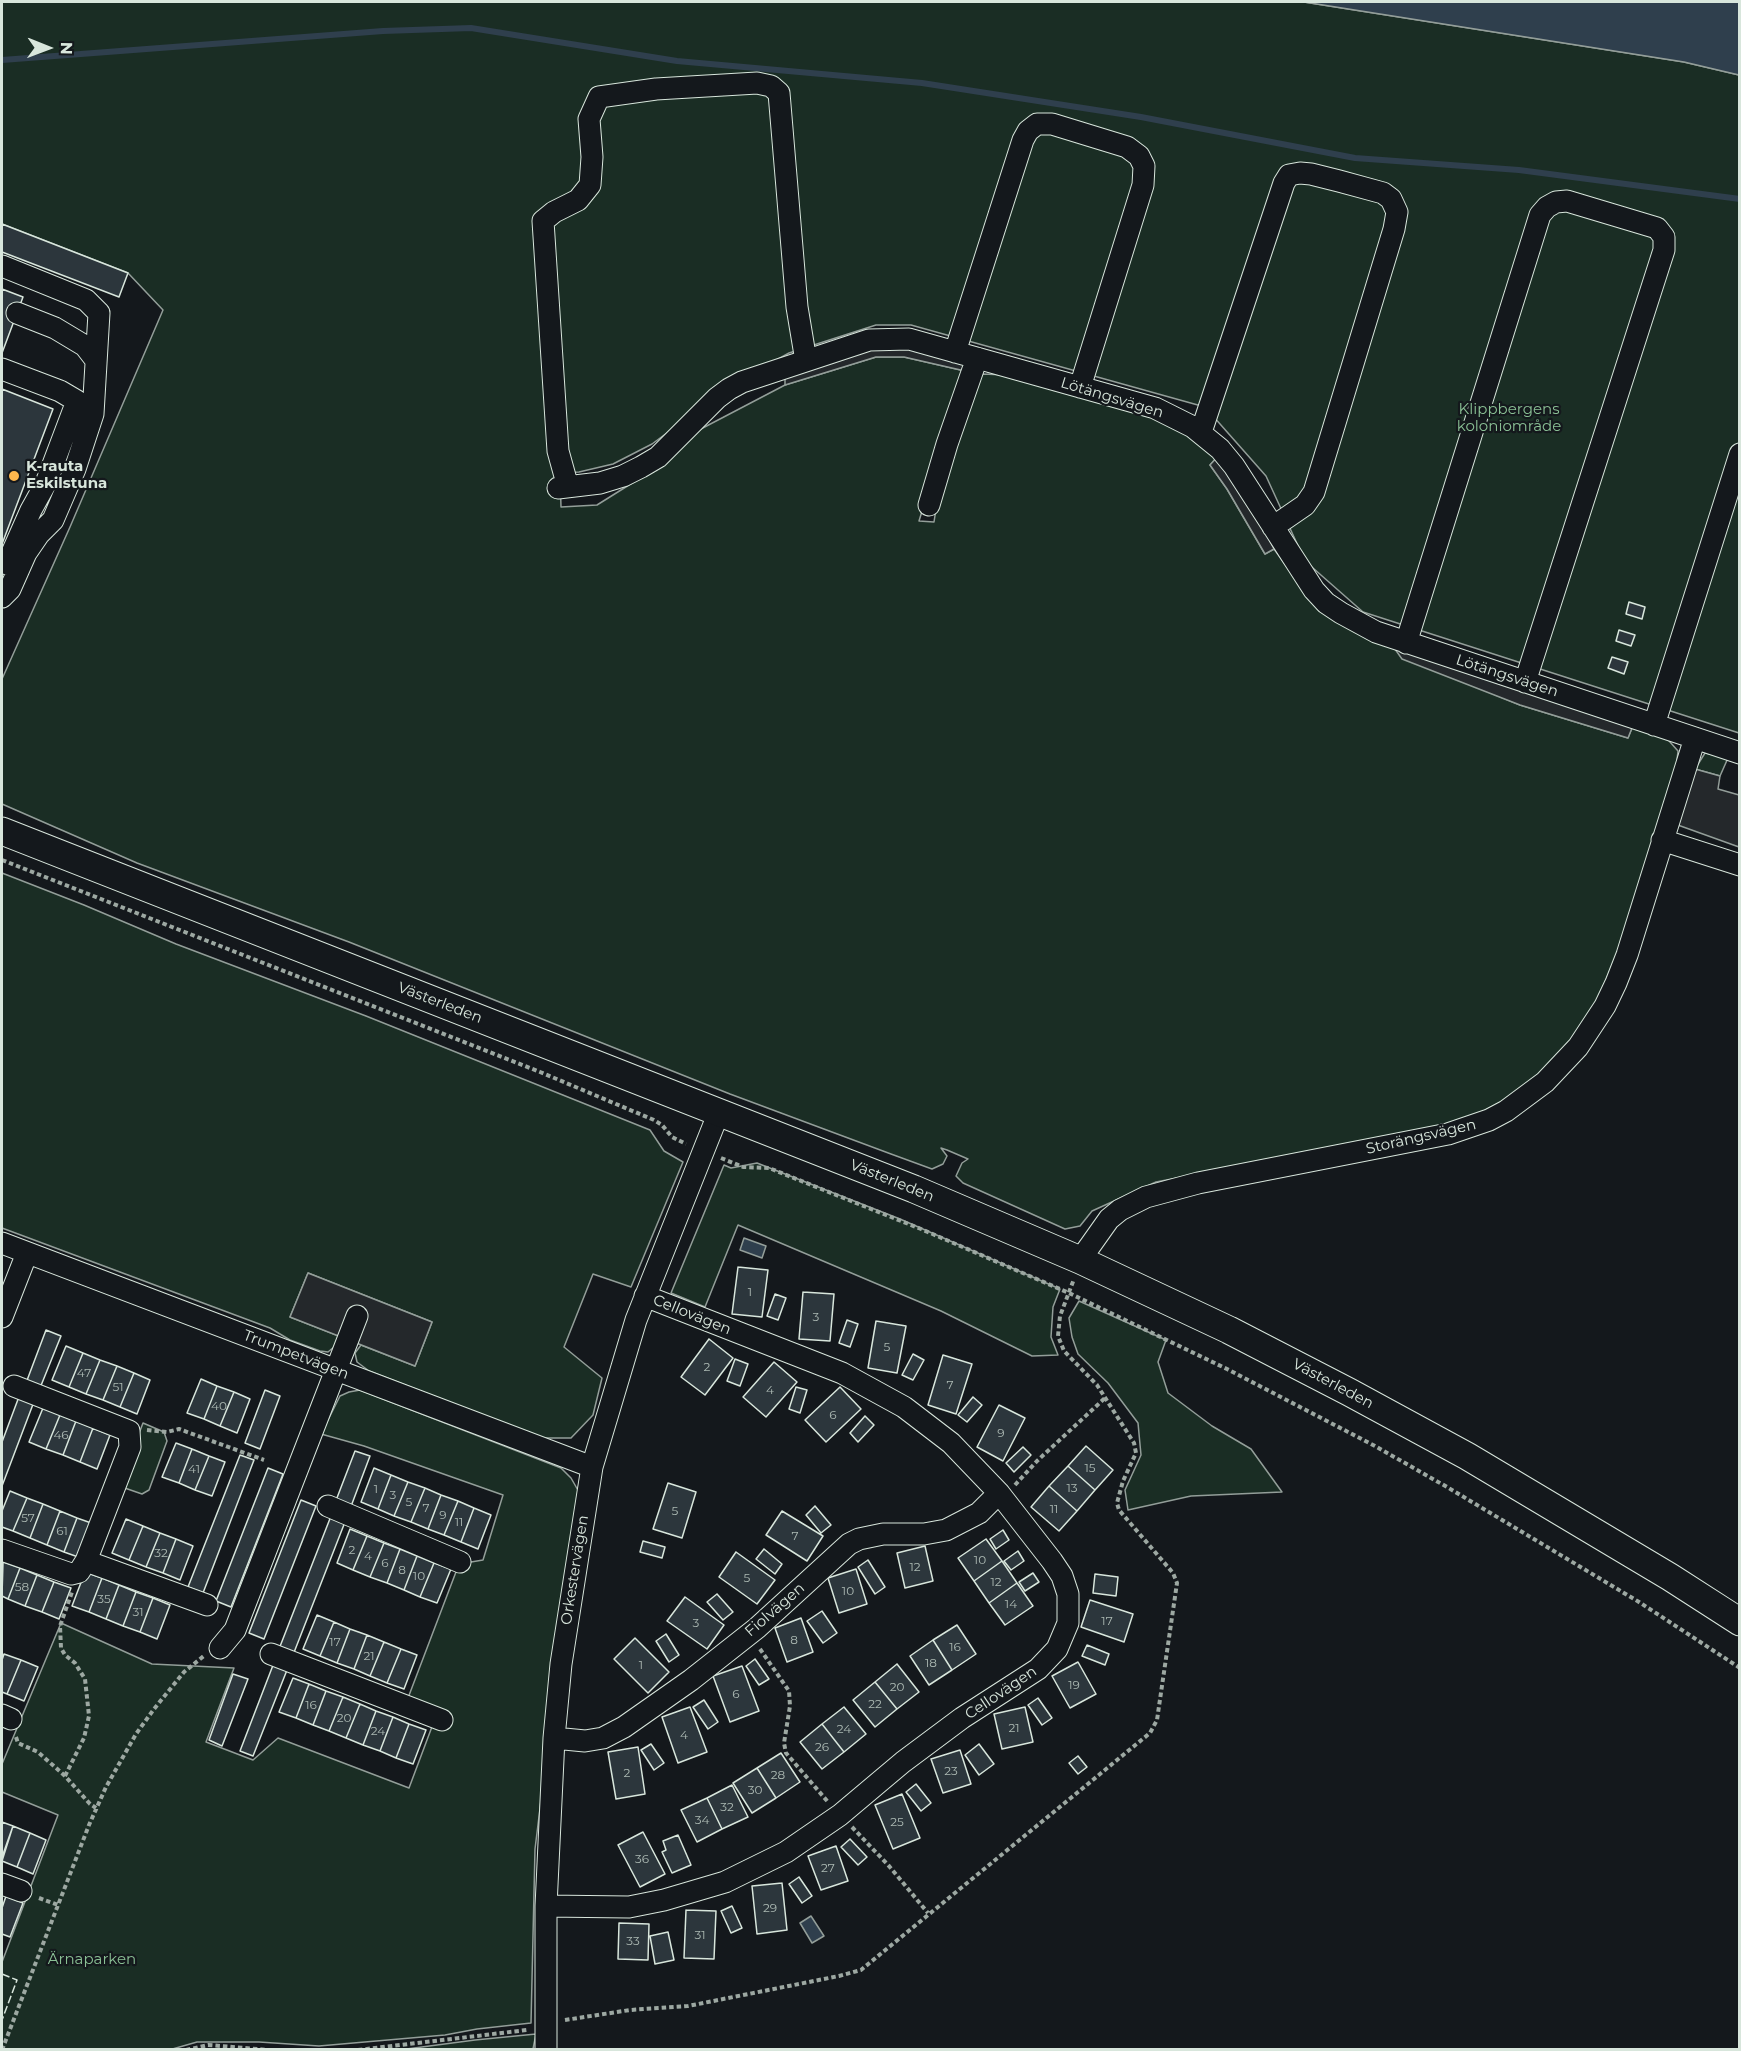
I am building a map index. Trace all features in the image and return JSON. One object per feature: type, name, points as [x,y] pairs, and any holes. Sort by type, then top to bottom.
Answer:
[{"type":"main road","name":"Västerleden","points":[[2,831],[914,1189],[1080,1260],[1239,1336],[1467,1456],[1603,1536],[1740,1622]]},
{"type":"street","name":"Lötängsvägen","points":[[807,361],[797,307],[779,93],[771,86],[757,83],[656,89],[599,97],[589,119],[592,157],[590,184],[578,200],[554,212],[543,221],[558,451],[563,487],[600,483],[623,476],[641,467],[658,457],[729,389],[742,382],[807,361],[869,340],[909,339],[1155,408],[1201,432],[1234,466],[1314,590],[1326,603],[1358,623],[1406,643],[1740,753]]},
{"type":"street","points":[[955,352],[1023,140],[1028,131],[1037,124],[1052,124],[1085,133],[1132,149],[1144,166],[1144,175],[1080,387]]},
{"type":"street","points":[[1201,432],[1284,183],[1289,175],[1300,173],[1330,179],[1383,193],[1391,199],[1397,212],[1394,229],[1314,492],[1305,505],[1273,526]]},
{"type":"street","points":[[1406,643],[1540,215],[1556,202],[1567,201],[1657,228],[1664,237],[1664,250],[1525,682]]},
{"type":"street","points":[[2,266],[86,300],[99,312],[93,414],[75,469],[53,520],[39,534],[26,553],[10,589],[2,597]]},
{"type":"street","points":[[17,313],[56,328],[86,346],[95,359]]},
{"type":"street","points":[[929,505],[946,444],[977,358]]},
{"type":"street","points":[[2,369],[60,391],[77,401],[46,483],[31,510],[2,576]]},
{"type":"street","points":[[1654,724],[1740,454]]},
{"type":"street","name":"Storängsvägen","points":[[1080,1260],[1108,1219],[1146,1197],[1198,1183],[1448,1134],[1489,1120],[1545,1082],[1578,1047],[1605,1006],[1627,955],[1695,738]]},
{"type":"street","points":[[1662,840],[1740,865]]},
{"type":"street","name":"Orkestervägen","points":[[546,2039],[546,1906],[554,1738],[561,1664],[592,1467],[636,1320],[719,1112]]},
{"type":"street","name":"Trumpetvägen","points":[[2,1243],[592,1467]]},
{"type":"street","points":[[2,1317],[27,1253]]},
{"type":"street","name":"Cellovägen","points":[[546,1906],[629,1907],[697,1891],[762,1865],[806,1839],[840,1815],[903,1762],[954,1724],[1038,1668],[1057,1649],[1065,1633],[1069,1609],[1068,1594],[1062,1576],[999,1493],[951,1443],[904,1407],[857,1380],[814,1361],[645,1296]]},
{"type":"street","points":[[220,1648],[235,1630],[357,1316]]},
{"type":"street","points":[[2,1550],[71,1575],[82,1567],[130,1447],[129,1431],[14,1386]]},
{"type":"street","name":"Fiolvägen","points":[[554,1738],[585,1741],[613,1734],[691,1680],[748,1634],[849,1544],[859,1539],[883,1534],[924,1534],[946,1530],[979,1513],[999,1493]]},
{"type":"street","points":[[328,1506],[460,1562]]},
{"type":"street","points":[[82,1567],[207,1605]]},
{"type":"street","points":[[271,1653],[442,1720]]},
{"type":"street","points":[[2,1884],[21,1892]]},
{"type":"path","points":[[2,860],[550,1076],[654,1120],[678,1141],[743,1167],[769,1168],[921,1229],[1069,1293],[1227,1369],[1375,1446],[1555,1550],[1740,1668]]},
{"type":"path","points":[[358,2049],[526,2030],[546,2039],[569,2018],[630,2010],[688,2006],[861,1970],[1150,1733],[1157,1720],[1177,1583],[1173,1573],[1119,1510],[1117,1503],[1123,1481],[1136,1454],[1134,1443],[1097,1384],[1064,1351],[1058,1336],[1059,1316],[1080,1260]]},
{"type":"path","points":[[999,1493],[1013,1488],[1037,1461],[1105,1398]]},
{"type":"path","points":[[129,1431],[138,1429],[167,1432],[179,1429],[264,1460]]},
{"type":"path","points":[[65,1776],[84,1738],[89,1716],[85,1679],[75,1663],[65,1655],[60,1626],[82,1567]]},
{"type":"path","points":[[748,1634],[765,1654],[789,1691],[790,1706],[784,1743],[786,1754],[889,1866],[928,1913]]},
{"type":"path","points":[[2,2049],[96,1808],[120,1760],[154,1709],[184,1672],[205,1655],[220,1648]]},
{"type":"path","points":[[6,1717],[18,1743],[38,1752],[96,1808]]},
{"type":"path","points":[[186,2049],[208,2045],[269,2049]]},
{"type":"green space","name":"Klippbergens koloniområde","points":[[2,2],[1304,2],[1684,62],[1739,75],[1739,733],[1363,612],[1305,561],[1266,476],[1205,407],[911,325],[876,325],[789,353],[733,384],[652,444],[613,464],[579,472],[560,473],[561,507],[597,505],[669,460],[697,431],[785,385],[876,357],[904,357],[965,371],[919,521],[934,522],[941,476],[982,374],[1008,375],[1161,418],[1219,455],[1210,465],[1227,489],[1265,554],[1274,549],[1311,600],[1462,681],[1520,705],[1628,738],[1634,723],[1662,733],[1678,751],[1676,769],[1623,940],[1593,1010],[1559,1057],[1518,1093],[1480,1113],[1435,1129],[1156,1182],[1092,1211],[1080,1226],[1065,1229],[963,1183],[956,1176],[962,1163],[968,1159],[947,1150],[941,1148],[947,1156],[943,1164],[932,1169],[730,1094],[349,942],[137,863],[2,804],[2,679],[163,310],[128,273],[2,224]]},
{"type":"green space","points":[[1705,753],[1728,758],[1720,776],[1695,769]]},
{"type":"green space","points":[[2,873],[176,944],[366,1016],[650,1130],[664,1151],[683,1162],[631,1287],[593,1274],[564,1347],[602,1378],[593,1415],[571,1438],[542,1438],[369,1371],[357,1362],[355,1353],[361,1345],[415,1366],[432,1322],[308,1273],[290,1317],[339,1336],[334,1347],[328,1352],[290,1340],[270,1328],[2,1228]]},
{"type":"green space","points":[[757,1163],[900,1219],[1060,1289],[1053,1307],[1051,1337],[1058,1355],[1032,1356],[941,1311],[738,1225],[705,1307],[671,1293],[724,1165],[731,1168]]},
{"type":"green space","points":[[1079,1301],[1166,1340],[1158,1362],[1168,1393],[1212,1426],[1251,1449],[1282,1492],[1191,1496],[1128,1510],[1125,1490],[1141,1455],[1138,1423],[1108,1383],[1078,1354],[1069,1318]]},
{"type":"green space","name":"Ärnaparken","points":[[360,1390],[561,1468],[571,1478],[579,1492],[535,1849],[531,2023],[445,2035],[319,2046],[259,2042],[197,2042],[169,2050],[2,2049],[2,1962],[58,1815],[2,1792],[2,1764],[61,1623],[152,1664],[234,1668],[206,1742],[253,1760],[278,1738],[409,1788],[439,1708],[408,1698],[459,1564],[483,1560],[503,1495],[364,1446],[321,1434],[340,1396]]},
{"type":"green space","points":[[143,1423],[164,1432],[167,1441],[149,1490],[142,1494],[119,1486]]},
{"type":"green space","points":[[536,2034],[533,2049],[399,2050],[475,2040]]},
{"type":"shaded area","points":[[890,345],[967,361],[965,371],[904,357],[876,357],[785,385],[785,372]]},
{"type":"shaded area","points":[[1219,455],[1238,480],[1274,549],[1265,554],[1227,489],[1210,465]]},
{"type":"shaded area","points":[[1390,642],[1634,723],[1628,738],[1520,705],[1402,659]]},
{"type":"shaded area","points":[[1695,769],[1720,776],[1718,789],[1739,795],[1739,847],[1675,824]]},
{"type":"shaded area","points":[[308,1273],[432,1322],[415,1366],[290,1317]]},
{"type":"water","points":[[1304,2],[1739,2],[1739,75],[1684,62]]},
{"type":"water","points":[[744,1238],[766,1246],[762,1258],[740,1250]]},
{"type":"water","points":[[811,1916],[824,1936],[812,1943],[800,1923]]},
{"type":"building","points":[[2,224],[128,273],[119,297],[2,252]]},
{"type":"building","points":[[2,289],[23,297],[2,353]]},
{"type":"building","name":"K-rauta Eskilstuna","points":[[2,389],[53,409],[2,544]]},
{"type":"building","points":[[1629,602],[1645,607],[1642,619],[1626,614]]},
{"type":"building","points":[[1619,630],[1635,635],[1631,646],[1616,641]]},
{"type":"building","points":[[1612,657],[1628,662],[1624,674],[1608,668]]},
{"type":"building","points":[[738,1267],[768,1270],[762,1317],[732,1314]]},
{"type":"building","points":[[803,1292],[834,1294],[830,1341],[799,1339]]},
{"type":"building","points":[[775,1294],[786,1298],[778,1320],[767,1316]]},
{"type":"building","points":[[847,1320],[858,1324],[850,1347],[839,1343]]},
{"type":"building","points":[[876,1321],[906,1326],[897,1373],[868,1368]]},
{"type":"building","points":[[46,1330],[61,1336],[40,1388],[26,1383]]},
{"type":"building","points":[[709,1339],[733,1358],[705,1395],[681,1377]]},
{"type":"building","points":[[66,1346],[83,1353],[69,1387],[52,1380]]},
{"type":"building","points":[[83,1353],[100,1360],[86,1394],[69,1387]]},
{"type":"building","points":[[913,1354],[924,1360],[913,1380],[902,1375]]},
{"type":"building","points":[[943,1355],[972,1364],[956,1414],[928,1405]]},
{"type":"building","points":[[735,1359],[748,1364],[740,1386],[727,1381]]},
{"type":"building","points":[[100,1360],[117,1366],[103,1400],[86,1394]]},
{"type":"building","points":[[774,1362],[797,1382],[766,1417],[743,1397]]},
{"type":"building","points":[[117,1366],[134,1373],[120,1407],[103,1400]]},
{"type":"building","points":[[134,1373],[150,1380],[137,1414],[120,1407]]},
{"type":"building","points":[[201,1379],[217,1386],[204,1419],[187,1413]]},
{"type":"building","points":[[217,1386],[234,1392],[220,1426],[204,1419]]},
{"type":"building","points":[[796,1387],[807,1390],[800,1413],[789,1409]]},
{"type":"building","points":[[840,1387],[861,1409],[826,1442],[805,1420]]},
{"type":"building","points":[[265,1390],[280,1396],[260,1449],[245,1443]]},
{"type":"building","points":[[234,1392],[250,1399],[237,1433],[220,1426]]},
{"type":"building","points":[[20,1394],[35,1399],[2,1486],[2,1442]]},
{"type":"building","points":[[973,1397],[982,1405],[967,1422],[958,1415]]},
{"type":"building","points":[[999,1405],[1025,1418],[1003,1461],[977,1447]]},
{"type":"building","points":[[43,1408],[60,1415],[46,1449],[29,1442]]},
{"type":"building","points":[[60,1415],[76,1421],[63,1455],[46,1449]]},
{"type":"building","points":[[865,1416],[874,1425],[858,1442],[850,1433]]},
{"type":"building","points":[[76,1421],[93,1428],[80,1462],[63,1455]]},
{"type":"building","points":[[93,1428],[110,1435],[97,1469],[80,1462]]},
{"type":"building","points":[[176,1443],[192,1449],[179,1483],[162,1477]]},
{"type":"building","points":[[1086,1446],[1113,1470],[1095,1490],[1068,1466]]},
{"type":"building","points":[[1023,1447],[1031,1455],[1014,1472],[1006,1463]]},
{"type":"building","points":[[192,1449],[209,1456],[195,1490],[179,1483]]},
{"type":"building","points":[[355,1451],[370,1456],[350,1509],[335,1503]]},
{"type":"building","points":[[240,1455],[254,1460],[203,1593],[188,1587]]},
{"type":"building","points":[[209,1456],[225,1462],[212,1496],[195,1490]]},
{"type":"building","points":[[1068,1466],[1095,1490],[1077,1511],[1049,1486]]},
{"type":"building","points":[[268,1468],[283,1474],[231,1607],[216,1601]]},
{"type":"building","points":[[374,1468],[391,1475],[378,1509],[361,1502]]},
{"type":"building","points":[[391,1475],[408,1482],[394,1516],[378,1509]]},
{"type":"building","points":[[408,1482],[425,1488],[411,1522],[394,1516]]},
{"type":"building","points":[[668,1483],[696,1492],[682,1538],[653,1529]]},
{"type":"building","points":[[1049,1486],[1077,1511],[1059,1531],[1031,1507]]},
{"type":"building","points":[[425,1488],[441,1495],[428,1529],[411,1522]]},
{"type":"building","points":[[10,1491],[27,1498],[13,1531],[2,1527],[2,1511]]},
{"type":"building","points":[[441,1495],[458,1501],[444,1535],[428,1529]]},
{"type":"building","points":[[27,1498],[43,1504],[30,1538],[13,1531]]},
{"type":"building","points":[[301,1500],[316,1506],[264,1639],[249,1633]]},
{"type":"building","points":[[458,1501],[474,1508],[461,1542],[444,1535]]},
{"type":"building","points":[[43,1504],[60,1511],[47,1545],[30,1538]]},
{"type":"building","points":[[815,1506],[831,1525],[821,1533],[806,1515]]},
{"type":"building","points":[[474,1508],[491,1515],[478,1549],[461,1542]]},
{"type":"building","points":[[60,1511],[77,1518],[64,1552],[47,1545]]},
{"type":"building","points":[[782,1511],[823,1536],[807,1561],[766,1535]]},
{"type":"building","points":[[331,1516],[345,1522],[293,1655],[279,1649]]},
{"type":"building","points":[[77,1518],[94,1524],[81,1558],[64,1552]]},
{"type":"building","points":[[126,1519],[143,1526],[129,1560],[112,1553]]},
{"type":"building","points":[[143,1526],[160,1533],[146,1567],[129,1560]]},
{"type":"building","points":[[350,1529],[367,1536],[353,1570],[337,1563]]},
{"type":"building","points":[[1003,1530],[1009,1540],[996,1549],[990,1539]]},
{"type":"building","points":[[160,1533],[176,1539],[163,1573],[146,1567]]},
{"type":"building","points":[[367,1536],[384,1543],[370,1577],[353,1570]]},
{"type":"building","points":[[176,1539],[193,1546],[180,1580],[163,1573]]},
{"type":"building","points":[[986,1539],[1002,1561],[974,1581],[958,1558]]},
{"type":"building","points":[[643,1541],[665,1547],[662,1558],[640,1552]]},
{"type":"building","points":[[384,1543],[400,1549],[387,1583],[370,1577]]},
{"type":"building","points":[[925,1546],[933,1581],[905,1588],[897,1553]]},
{"type":"building","points":[[400,1549],[417,1556],[404,1590],[387,1583]]},
{"type":"building","points":[[764,1549],[782,1564],[775,1574],[756,1559]]},
{"type":"building","points":[[1018,1551],[1024,1561],[1011,1570],[1004,1561]]},
{"type":"building","points":[[736,1552],[775,1580],[757,1604],[719,1577]]},
{"type":"building","points":[[417,1556],[434,1563],[420,1597],[404,1590]]},
{"type":"building","points":[[868,1560],[885,1587],[875,1594],[858,1567]]},
{"type":"building","points":[[1002,1561],[1017,1583],[989,1603],[974,1581]]},
{"type":"building","points":[[3,1562],[20,1568],[8,1599],[2,1596]]},
{"type":"building","points":[[434,1563],[451,1569],[437,1603],[420,1597]]},
{"type":"building","points":[[20,1568],[37,1575],[25,1606],[8,1599]]},
{"type":"building","points":[[856,1569],[867,1604],[839,1613],[828,1578]]},
{"type":"building","points":[[85,1572],[102,1578],[89,1612],[72,1606]]},
{"type":"building","points":[[1033,1573],[1039,1582],[1025,1591],[1019,1582]]},
{"type":"building","points":[[1095,1574],[1118,1577],[1116,1596],[1093,1593]]},
{"type":"building","points":[[37,1575],[54,1582],[42,1612],[25,1606]]},
{"type":"building","points":[[102,1578],[119,1585],[106,1619],[89,1612]]},
{"type":"building","points":[[54,1582],[71,1588],[59,1619],[42,1612]]},
{"type":"building","points":[[1017,1583],[1033,1606],[1005,1625],[989,1603]]},
{"type":"building","points":[[119,1585],[136,1592],[123,1626],[106,1619]]},
{"type":"building","points":[[136,1592],[153,1598],[140,1632],[123,1626]]},
{"type":"building","points":[[717,1594],[733,1612],[723,1620],[707,1602]]},
{"type":"building","points":[[685,1597],[724,1625],[707,1649],[667,1621]]},
{"type":"building","points":[[153,1598],[170,1605],[157,1639],[140,1632]]},
{"type":"building","points":[[1090,1600],[1133,1614],[1124,1642],[1081,1627]]},
{"type":"building","points":[[822,1611],[837,1633],[823,1643],[807,1621]]},
{"type":"building","points":[[317,1615],[334,1622],[320,1656],[303,1649]]},
{"type":"building","points":[[801,1618],[813,1652],[787,1662],[775,1628]]},
{"type":"building","points":[[334,1622],[350,1629],[337,1663],[320,1656]]},
{"type":"building","points":[[957,1625],[976,1654],[952,1670],[933,1640]]},
{"type":"building","points":[[350,1629],[367,1635],[354,1669],[337,1663]]},
{"type":"building","points":[[666,1634],[679,1655],[669,1662],[656,1641]]},
{"type":"building","points":[[367,1635],[384,1642],[370,1676],[354,1669]]},
{"type":"building","points":[[635,1638],[669,1672],[648,1693],[614,1659]]},
{"type":"building","points":[[933,1640],[952,1670],[929,1685],[910,1656]]},
{"type":"building","points":[[384,1642],[401,1649],[387,1683],[370,1676]]},
{"type":"building","points":[[1087,1645],[1109,1654],[1105,1665],[1082,1656]]},
{"type":"building","points":[[401,1649],[417,1655],[404,1689],[387,1683]]},
{"type":"building","points":[[4,1654],[21,1660],[7,1694],[2,1692]]},
{"type":"building","points":[[755,1659],[769,1679],[759,1685],[746,1666]]},
{"type":"building","points":[[21,1660],[38,1667],[24,1701],[7,1694]]},
{"type":"building","points":[[275,1660],[289,1665],[253,1756],[240,1751]]},
{"type":"building","points":[[1078,1662],[1096,1694],[1070,1708],[1052,1676]]},
{"type":"building","points":[[897,1664],[919,1692],[897,1709],[875,1682]]},
{"type":"building","points":[[742,1666],[759,1711],[730,1722],[713,1676]]},
{"type":"building","points":[[233,1674],[248,1679],[222,1746],[209,1740]]},
{"type":"building","points":[[293,1678],[309,1684],[296,1718],[279,1712]]},
{"type":"building","points":[[875,1682],[897,1709],[875,1727],[853,1700]]},
{"type":"building","points":[[309,1684],[326,1691],[313,1725],[296,1718]]},
{"type":"building","points":[[326,1691],[343,1697],[329,1731],[313,1725]]},
{"type":"building","points":[[343,1697],[360,1704],[346,1738],[329,1731]]},
{"type":"building","points":[[1038,1698],[1052,1718],[1042,1725],[1028,1705]]},
{"type":"building","points":[[704,1700],[718,1722],[708,1729],[693,1707]]},
{"type":"building","points":[[360,1704],[376,1711],[363,1745],[346,1738]]},
{"type":"building","points":[[690,1707],[707,1752],[678,1763],[662,1717]]},
{"type":"building","points":[[844,1707],[866,1734],[844,1752],[822,1724]]},
{"type":"building","points":[[1025,1707],[1033,1742],[1002,1749],[994,1714]]},
{"type":"building","points":[[376,1711],[393,1717],[380,1751],[363,1745]]},
{"type":"building","points":[[393,1717],[409,1724],[396,1758],[380,1751]]},
{"type":"building","points":[[409,1724],[426,1730],[413,1764],[396,1758]]},
{"type":"building","points":[[822,1724],[844,1752],[822,1769],[800,1742]]},
{"type":"building","points":[[651,1744],[664,1763],[654,1770],[641,1750]]},
{"type":"building","points":[[979,1744],[994,1764],[979,1775],[965,1755]]},
{"type":"building","points":[[638,1747],[645,1794],[616,1799],[608,1752]]},
{"type":"building","points":[[960,1750],[971,1784],[943,1793],[931,1759]]},
{"type":"building","points":[[781,1753],[800,1782],[776,1798],[757,1768]]},
{"type":"building","points":[[1078,1756],[1087,1767],[1078,1774],[1069,1763]]},
{"type":"building","points":[[757,1768],[776,1798],[752,1813],[733,1783]]},
{"type":"building","points":[[916,1784],[931,1803],[921,1811],[906,1792]]},
{"type":"building","points":[[732,1785],[748,1817],[722,1829],[707,1798]]},
{"type":"building","points":[[902,1794],[920,1838],[893,1849],[875,1805]]},
{"type":"building","points":[[707,1798],[722,1829],[697,1842],[681,1810]]},
{"type":"building","points":[[2,1822],[13,1826],[2,1857]]},
{"type":"building","points":[[13,1826],[30,1833],[17,1867],[2,1861]]},
{"type":"building","points":[[643,1832],[665,1874],[640,1887],[618,1845]]},
{"type":"building","points":[[30,1833],[46,1840],[33,1874],[17,1867]]},
{"type":"building","points":[[678,1835],[691,1865],[672,1873],[662,1852],[666,1850],[663,1841]]},
{"type":"building","points":[[850,1839],[867,1857],[858,1865],[841,1847]]},
{"type":"building","points":[[836,1846],[848,1881],[821,1890],[808,1856]]},
{"type":"building","points":[[799,1877],[812,1896],[802,1903],[789,1884]]},
{"type":"building","points":[[782,1883],[787,1930],[757,1934],[752,1886]]},
{"type":"building","points":[[6,1896],[23,1903],[10,1937],[2,1934],[2,1908]]},
{"type":"building","points":[[732,1906],[742,1928],[731,1933],[721,1911]]},
{"type":"building","points":[[686,1910],[716,1911],[714,1959],[684,1958]]},
{"type":"building","points":[[619,1923],[649,1924],[648,1960],[618,1959]]},
{"type":"building","points":[[668,1932],[674,1960],[655,1964],[650,1936]]},
{"type":"waterway","points":[[2,60],[383,31],[471,28],[677,61],[922,83],[1141,117],[1355,158],[1519,170],[1740,199]]},
{"type":"fence","points":[[2,1974],[17,1980],[2,2020]]},
{"type":"place","name":"K-rauta Eskilstuna","points":[[14,476]]}]
